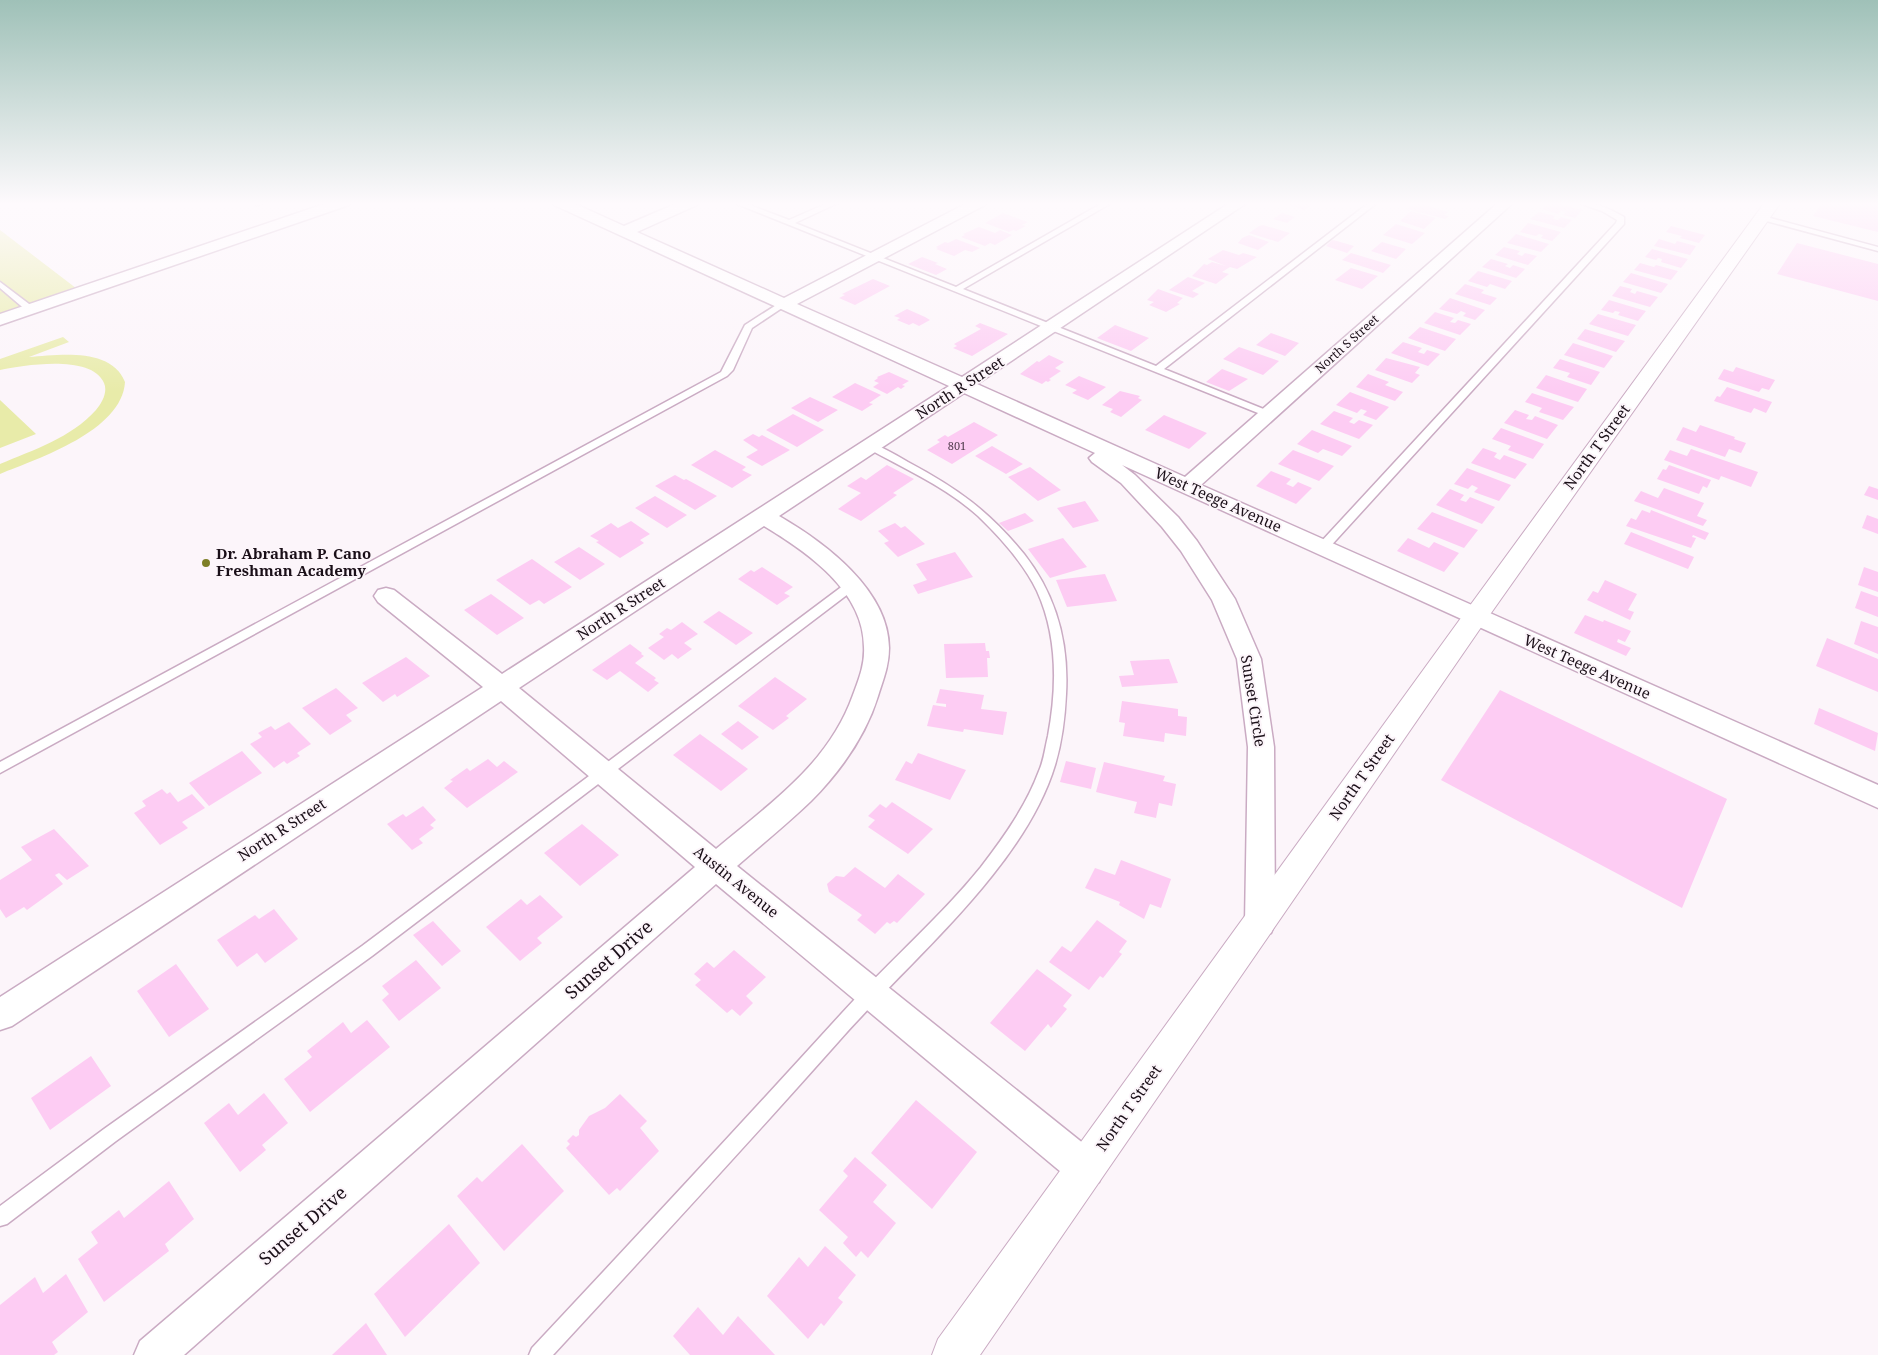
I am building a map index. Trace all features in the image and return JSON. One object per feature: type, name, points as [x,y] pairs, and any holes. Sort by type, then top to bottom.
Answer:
[{"type":"street","points":[[0,320],[158,265]]},
{"type":"street","name":"West Teege Avenue","points":[[697,265],[1878,797]]},
{"type":"street","points":[[784,304],[858,265]]},
{"type":"street","name":"North R Street","points":[[0,1014],[1145,265]]},
{"type":"street","name":"North S Street","points":[[1186,486],[1436,265]]},
{"type":"street","name":"North T Street","points":[[954,1355],[1475,617],[1728,265]]},
{"type":"street","name":"Sunset Circle","points":[[1062,429],[1128,479],[1170,522],[1189,546],[1223,599],[1249,658],[1262,747],[1260,923]]},
{"type":"street","name":"Sunset Drive","points":[[154,1355],[802,792],[846,738],[856,722],[874,672],[876,649],[873,628],[866,609],[852,585],[818,551],[764,516]]},
{"type":"street","name":"Austin Avenue","points":[[386,596],[501,687],[716,867],[1086,1169]]},
{"type":"lane","points":[[894,265],[1268,414]]},
{"type":"lane","points":[[956,290],[999,265]]},
{"type":"lane","points":[[1157,370],[1292,265]]},
{"type":"lane","points":[[1323,548],[1582,265]]},
{"type":"lane","points":[[0,284],[4,293],[30,309]]},
{"type":"lane","points":[[0,768],[724,374],[728,370],[748,327],[784,304]]},
{"type":"lane","points":[[539,1355],[703,1181],[871,993],[951,914],[987,870],[1024,816],[1047,769],[1056,727],[1061,675],[1057,631],[1042,588],[1012,547],[982,514],[943,485],[871,446]]},
{"type":"lane","points":[[0,1217],[110,1135],[367,951],[852,585]]},
{"type":"green space","points":[[0,265],[46,265],[85,295],[0,324]]},
{"type":"green space","points":[[63,337],[69,342],[29,357],[55,355],[83,356],[96,358],[108,363],[118,371],[125,382],[120,399],[110,415],[76,440],[36,460],[0,474],[0,464],[63,436],[86,420],[102,401],[105,394],[104,383],[97,374],[86,368],[72,365],[40,364],[0,370],[0,359]]},
{"type":"green space","points":[[0,400],[36,434],[0,448]]},
{"type":"building","points":[[911,265],[938,265],[947,269],[936,275]]},
{"type":"building","points":[[1203,265],[1226,266],[1224,265],[1243,265],[1237,269],[1230,267],[1222,272],[1229,274],[1216,284],[1192,276]]},
{"type":"building","points":[[1359,265],[1391,265],[1383,273]]},
{"type":"building","points":[[1484,265],[1506,265],[1510,268],[1514,265],[1525,269],[1516,278],[1482,267]]},
{"type":"building","points":[[1638,265],[1654,267],[1657,265],[1678,271],[1671,280],[1634,270]]},
{"type":"building","points":[[1672,265],[1683,265],[1681,268]]},
{"type":"building","points":[[1783,265],[1878,265],[1878,301],[1777,274]]},
{"type":"building","points":[[1351,268],[1378,276],[1362,289],[1335,280]]},
{"type":"building","points":[[1478,271],[1512,281],[1505,289],[1490,284],[1487,287],[1468,281]]},
{"type":"building","points":[[1631,273],[1668,284],[1661,293],[1623,282]]},
{"type":"building","points":[[1188,277],[1205,283],[1192,291],[1199,294],[1193,298],[1169,290]]},
{"type":"building","points":[[873,279],[890,286],[855,305],[839,298],[845,295],[842,294]]},
{"type":"building","points":[[1465,284],[1484,290],[1481,293],[1497,298],[1490,305],[1455,294]]},
{"type":"building","points":[[1620,286],[1632,289],[1630,292],[1635,294],[1637,291],[1658,297],[1650,307],[1612,296]]},
{"type":"building","points":[[1158,289],[1183,298],[1177,303],[1180,304],[1166,312],[1149,305],[1154,302],[1147,300]]},
{"type":"building","points":[[1450,298],[1485,310],[1475,320],[1463,316],[1466,313],[1461,311],[1457,314],[1439,309]]},
{"type":"building","points":[[1609,300],[1646,311],[1638,321],[1618,315],[1620,312],[1615,311],[1613,313],[1601,310]]},
{"type":"building","points":[[907,309],[930,320],[919,326],[913,323],[909,325],[897,320],[900,318],[894,316]]},
{"type":"building","points":[[1435,312],[1454,318],[1450,322],[1455,323],[1458,320],[1471,324],[1460,335],[1424,323]]},
{"type":"building","points":[[1598,314],[1636,325],[1628,336],[1589,324]]},
{"type":"building","points":[[980,323],[1008,334],[972,356],[953,348],[957,346],[954,344],[981,329],[975,326]]},
{"type":"building","points":[[1115,325],[1149,338],[1131,351],[1097,338]]},
{"type":"building","points":[[1420,327],[1456,339],[1445,351],[1408,338]]},
{"type":"building","points":[[1585,329],[1625,341],[1616,352],[1577,339]]},
{"type":"building","points":[[1271,333],[1299,343],[1285,356],[1256,345]]},
{"type":"building","points":[[1403,342],[1422,348],[1418,352],[1424,354],[1427,350],[1440,354],[1428,366],[1391,353]]},
{"type":"building","points":[[1573,343],[1613,356],[1604,368],[1564,355]]},
{"type":"building","points":[[1239,347],[1279,361],[1263,375],[1223,359]]},
{"type":"building","points":[[1049,355],[1064,362],[1055,368],[1061,371],[1049,379],[1051,380],[1048,382],[1046,381],[1042,384],[1020,374],[1037,361],[1039,362]]},
{"type":"building","points":[[1386,358],[1420,367],[1415,373],[1420,375],[1412,383],[1375,370]]},
{"type":"building","points":[[1560,359],[1600,372],[1591,385],[1567,377],[1570,373],[1553,368]]},
{"type":"building","points":[[1736,367],[1775,380],[1769,390],[1762,388],[1759,392],[1718,379],[1724,369],[1733,372]]},
{"type":"building","points":[[1222,369],[1248,379],[1229,391],[1206,382]]},
{"type":"building","points":[[889,372],[909,381],[902,385],[905,386],[901,389],[898,387],[887,394],[873,387],[879,383],[874,381],[877,377]]},
{"type":"building","points":[[1368,374],[1389,382],[1385,385],[1403,392],[1395,401],[1356,387]]},
{"type":"building","points":[[1546,375],[1587,389],[1578,402],[1536,388]]},
{"type":"building","points":[[1079,376],[1106,387],[1088,400],[1072,393],[1077,390],[1065,385]]},
{"type":"building","points":[[855,383],[881,395],[869,403],[873,404],[862,411],[832,397]]},
{"type":"building","points":[[1727,387],[1772,402],[1766,413],[1754,408],[1751,413],[1714,401],[1717,396],[1720,397]]},
{"type":"building","points":[[1120,391],[1140,396],[1138,398],[1142,400],[1121,417],[1110,412],[1113,409],[1102,405]]},
{"type":"building","points":[[1350,392],[1389,407],[1376,420],[1363,415],[1367,411],[1361,409],[1357,413],[1336,405]]},
{"type":"building","points":[[1532,393],[1574,407],[1563,420],[1539,412],[1542,408],[1525,402]]},
{"type":"building","points":[[810,397],[838,410],[818,422],[791,408]]},
{"type":"building","points":[[1515,410],[1529,415],[1526,419],[1532,420],[1535,416],[1558,425],[1547,439],[1504,423]]},
{"type":"building","points":[[1334,411],[1353,418],[1349,422],[1354,424],[1359,420],[1373,425],[1359,439],[1320,424]]},
{"type":"building","points":[[793,414],[824,430],[797,447],[766,430]]},
{"type":"building","points":[[1164,415],[1207,433],[1189,449],[1145,430]]},
{"type":"building","points":[[974,422],[998,435],[952,464],[927,450],[940,442],[937,440],[945,435],[948,437]]},
{"type":"building","points":[[1700,425],[1735,437],[1734,439],[1746,443],[1741,453],[1729,449],[1725,457],[1676,440],[1683,427],[1696,432]]},
{"type":"building","points":[[1501,428],[1544,444],[1533,459],[1508,450],[1511,446],[1492,439]]},
{"type":"building","points":[[1312,430],[1352,446],[1342,456],[1323,449],[1318,453],[1297,444]]},
{"type":"building","points":[[753,434],[759,437],[762,435],[790,450],[762,466],[746,457],[758,450],[743,440]]},
{"type":"building","points":[[992,446],[1023,464],[1006,474],[975,456]]},
{"type":"building","points":[[1483,448],[1497,453],[1494,457],[1500,460],[1504,455],[1527,464],[1515,479],[1471,463]]},
{"type":"building","points":[[1691,449],[1758,472],[1751,487],[1721,476],[1719,480],[1664,460],[1670,450],[1687,456]]},
{"type":"building","points":[[715,450],[746,467],[742,470],[752,475],[732,488],[691,465]]},
{"type":"building","points":[[1293,450],[1334,466],[1319,481],[1278,464]]},
{"type":"building","points":[[887,465],[914,479],[893,493],[897,495],[861,521],[838,509],[861,493],[847,486],[861,477],[866,480]]},
{"type":"building","points":[[1669,465],[1711,480],[1707,488],[1703,486],[1699,494],[1657,479],[1663,469],[1666,470]]},
{"type":"building","points":[[1030,467],[1061,490],[1038,501],[1008,477]]},
{"type":"building","points":[[1467,468],[1511,485],[1499,501],[1474,492],[1478,488],[1472,485],[1468,489],[1454,484]]},
{"type":"building","points":[[1271,471],[1291,479],[1286,484],[1293,487],[1298,482],[1312,488],[1296,504],[1256,486]]},
{"type":"building","points":[[675,475],[717,496],[695,510],[655,486]]},
{"type":"building","points":[[1869,486],[1878,489],[1878,500],[1864,495]]},
{"type":"building","points":[[1664,488],[1704,503],[1697,516],[1707,520],[1703,526],[1634,501],[1641,491],[1658,498]]},
{"type":"building","points":[[1450,489],[1464,495],[1460,500],[1466,502],[1470,497],[1495,507],[1482,524],[1436,505]]},
{"type":"building","points":[[655,496],[687,515],[667,528],[635,508]]},
{"type":"building","points":[[1085,501],[1099,521],[1073,528],[1057,508]]},
{"type":"building","points":[[1642,510],[1650,513],[1651,510],[1709,533],[1705,540],[1693,535],[1692,537],[1696,538],[1691,548],[1626,526],[1631,518],[1636,520]]},
{"type":"building","points":[[1432,512],[1478,530],[1464,548],[1417,529]]},
{"type":"building","points":[[1025,513],[1034,521],[1008,531],[999,523]]},
{"type":"building","points":[[1867,515],[1878,519],[1878,534],[1862,528]]},
{"type":"building","points":[[631,521],[650,534],[640,540],[644,543],[620,558],[590,536],[611,523],[618,528]]},
{"type":"building","points":[[895,523],[901,528],[905,526],[925,544],[898,557],[884,543],[889,541],[878,531]]},
{"type":"building","points":[[1631,532],[1694,557],[1688,569],[1624,544]]},
{"type":"building","points":[[1063,538],[1087,567],[1050,578],[1028,549]]},
{"type":"building","points":[[1408,538],[1429,548],[1434,542],[1459,553],[1444,572],[1397,551]]},
{"type":"building","points":[[579,547],[605,564],[580,580],[554,562]]},
{"type":"building","points":[[955,552],[973,577],[918,594],[913,585],[927,580],[916,564]]},
{"type":"building","points":[[532,559],[572,587],[544,604],[539,600],[530,605],[496,580]]},
{"type":"building","points":[[762,567],[793,587],[784,593],[790,596],[777,605],[738,579],[751,570],[754,572]]},
{"type":"building","points":[[1864,567],[1878,572],[1878,592],[1858,585]]},
{"type":"building","points":[[1105,574],[1117,601],[1067,607],[1056,580]]},
{"type":"building","points":[[1605,580],[1637,594],[1628,610],[1634,612],[1630,620],[1587,600],[1593,591],[1598,593]]},
{"type":"building","points":[[1861,591],[1878,597],[1878,617],[1855,608]]},
{"type":"building","points":[[491,594],[524,618],[497,635],[464,610]]},
{"type":"building","points":[[719,611],[753,633],[736,645],[703,622]]},
{"type":"building","points":[[1585,615],[1603,622],[1604,620],[1631,631],[1625,642],[1618,639],[1617,642],[1631,648],[1626,656],[1574,633]]},
{"type":"building","points":[[1861,621],[1878,627],[1878,654],[1854,644]]},
{"type":"building","points":[[682,622],[698,634],[684,643],[692,649],[678,659],[672,654],[664,660],[648,648],[664,637],[659,634],[667,628],[671,630]]},
{"type":"building","points":[[1827,638],[1878,659],[1878,692],[1816,666]]},
{"type":"building","points":[[985,643],[986,651],[989,651],[990,658],[987,658],[988,677],[946,678],[944,644]]},
{"type":"building","points":[[630,644],[644,656],[635,663],[656,678],[654,680],[659,683],[648,692],[620,671],[607,680],[592,670]]},
{"type":"building","points":[[406,657],[430,676],[397,697],[395,694],[383,702],[362,683]]},
{"type":"building","points":[[1169,659],[1178,683],[1122,687],[1119,676],[1134,675],[1130,661]]},
{"type":"building","points":[[775,677],[807,699],[786,716],[789,718],[773,730],[738,706]]},
{"type":"building","points":[[336,688],[358,708],[346,715],[352,721],[330,735],[302,708]]},
{"type":"building","points":[[940,689],[984,695],[981,709],[1007,712],[1003,735],[964,729],[963,732],[927,726],[933,705],[946,707],[946,704],[936,703]]},
{"type":"building","points":[[1500,690],[1727,799],[1682,908],[1441,780]]},
{"type":"building","points":[[1122,701],[1178,709],[1178,716],[1187,717],[1186,736],[1165,733],[1164,742],[1123,736],[1125,723],[1119,722]]},
{"type":"building","points":[[1819,708],[1878,733],[1875,751],[1814,724]]},
{"type":"building","points":[[738,721],[759,737],[742,750],[721,734]]},
{"type":"building","points":[[289,722],[311,744],[297,753],[300,756],[287,764],[284,761],[274,768],[250,744],[262,737],[258,733],[271,726],[275,730]]},
{"type":"building","points":[[700,734],[748,769],[721,791],[673,755]]},
{"type":"building","points":[[242,751],[262,773],[209,806],[189,783]]},
{"type":"building","points":[[918,753],[966,770],[950,800],[895,780],[906,761],[912,764]]},
{"type":"building","points":[[488,759],[497,767],[504,761],[518,772],[467,808],[444,788],[453,781],[450,780],[467,768],[470,771]]},
{"type":"building","points":[[1066,761],[1096,768],[1091,789],[1060,782]]},
{"type":"building","points":[[1104,762],[1165,776],[1163,781],[1176,784],[1172,806],[1159,803],[1156,818],[1134,813],[1137,802],[1096,792]]},
{"type":"building","points":[[162,789],[167,794],[170,792],[178,802],[192,794],[205,808],[182,822],[188,828],[160,845],[134,813],[146,806],[142,801]]},
{"type":"building","points":[[892,802],[933,829],[908,854],[868,827],[875,820],[868,816],[880,804],[886,808]]},
{"type":"building","points":[[423,806],[436,820],[430,825],[434,828],[419,839],[423,843],[412,850],[387,824],[403,814],[406,817]]},
{"type":"building","points":[[582,824],[619,855],[580,886],[544,853]]},
{"type":"building","points":[[54,829],[89,866],[67,880],[59,873],[55,875],[63,884],[27,910],[24,907],[6,918],[0,909],[0,880],[32,860],[21,847]]},
{"type":"building","points":[[1121,860],[1171,879],[1161,908],[1150,904],[1144,919],[1119,905],[1120,902],[1085,888],[1095,868],[1115,875]]},
{"type":"building","points":[[855,867],[885,888],[898,874],[925,894],[897,923],[894,921],[890,924],[887,922],[875,934],[857,920],[862,915],[829,892],[827,884],[836,876],[844,877]]},
{"type":"building","points":[[540,895],[563,917],[537,938],[542,943],[520,961],[486,927],[521,899],[527,905]]},
{"type":"building","points":[[274,909],[298,939],[265,963],[257,953],[237,967],[217,940],[255,915],[259,919]]},
{"type":"building","points":[[1097,920],[1127,941],[1119,952],[1122,954],[1103,978],[1100,976],[1089,990],[1049,962],[1062,946],[1071,952]]},
{"type":"building","points":[[433,921],[461,951],[442,966],[413,935]]},
{"type":"building","points":[[734,950],[766,977],[746,996],[753,1003],[740,1016],[732,1009],[727,1013],[695,985],[701,980],[694,974],[707,962],[714,968]]},
{"type":"building","points":[[416,960],[441,988],[399,1021],[382,1000],[389,994],[382,986]]},
{"type":"building","points":[[176,964],[209,1009],[169,1037],[137,991]]},
{"type":"building","points":[[1037,969],[1072,995],[1063,1006],[1067,1009],[1051,1028],[1048,1024],[1025,1051],[990,1023]]},
{"type":"building","points":[[367,1020],[390,1047],[310,1112],[284,1079],[312,1057],[307,1051],[343,1022],[351,1033]]},
{"type":"building","points":[[91,1056],[111,1086],[50,1130],[31,1098]]},
{"type":"building","points":[[264,1093],[288,1123],[262,1145],[266,1150],[240,1172],[204,1123],[229,1103],[238,1115]]},
{"type":"building","points":[[620,1094],[647,1121],[640,1128],[659,1151],[620,1191],[617,1188],[609,1195],[566,1148],[570,1144],[567,1141],[573,1135],[576,1137],[579,1135],[579,1130],[589,1116],[605,1108]]},
{"type":"building","points":[[916,1100],[977,1152],[932,1209],[871,1153]]},
{"type":"building","points":[[522,1144],[564,1191],[504,1251],[457,1196],[477,1177],[482,1182]]},
{"type":"building","points":[[855,1157],[887,1185],[873,1202],[896,1223],[868,1258],[861,1251],[856,1257],[843,1243],[848,1237],[819,1210],[848,1176],[843,1171]]},
{"type":"building","points":[[169,1181],[194,1219],[165,1244],[169,1251],[104,1302],[78,1259],[98,1243],[91,1232],[119,1210],[124,1218]]},
{"type":"building","points":[[449,1224],[480,1263],[405,1337],[374,1294]]},
{"type":"building","points":[[825,1246],[856,1275],[838,1298],[843,1302],[824,1326],[821,1323],[808,1339],[767,1296],[799,1257],[808,1267]]},
{"type":"building","points":[[66,1274],[88,1312],[52,1342],[58,1352],[54,1355],[0,1355],[0,1305],[35,1277],[43,1293]]},
{"type":"building","points":[[698,1307],[723,1335],[738,1316],[775,1355],[690,1355],[673,1336]]},
{"type":"building","points":[[366,1323],[387,1355],[332,1355]]},
{"type":"place","name":"Dr. Abraham P. Cano Freshman Academy","points":[[206,563]]}]
